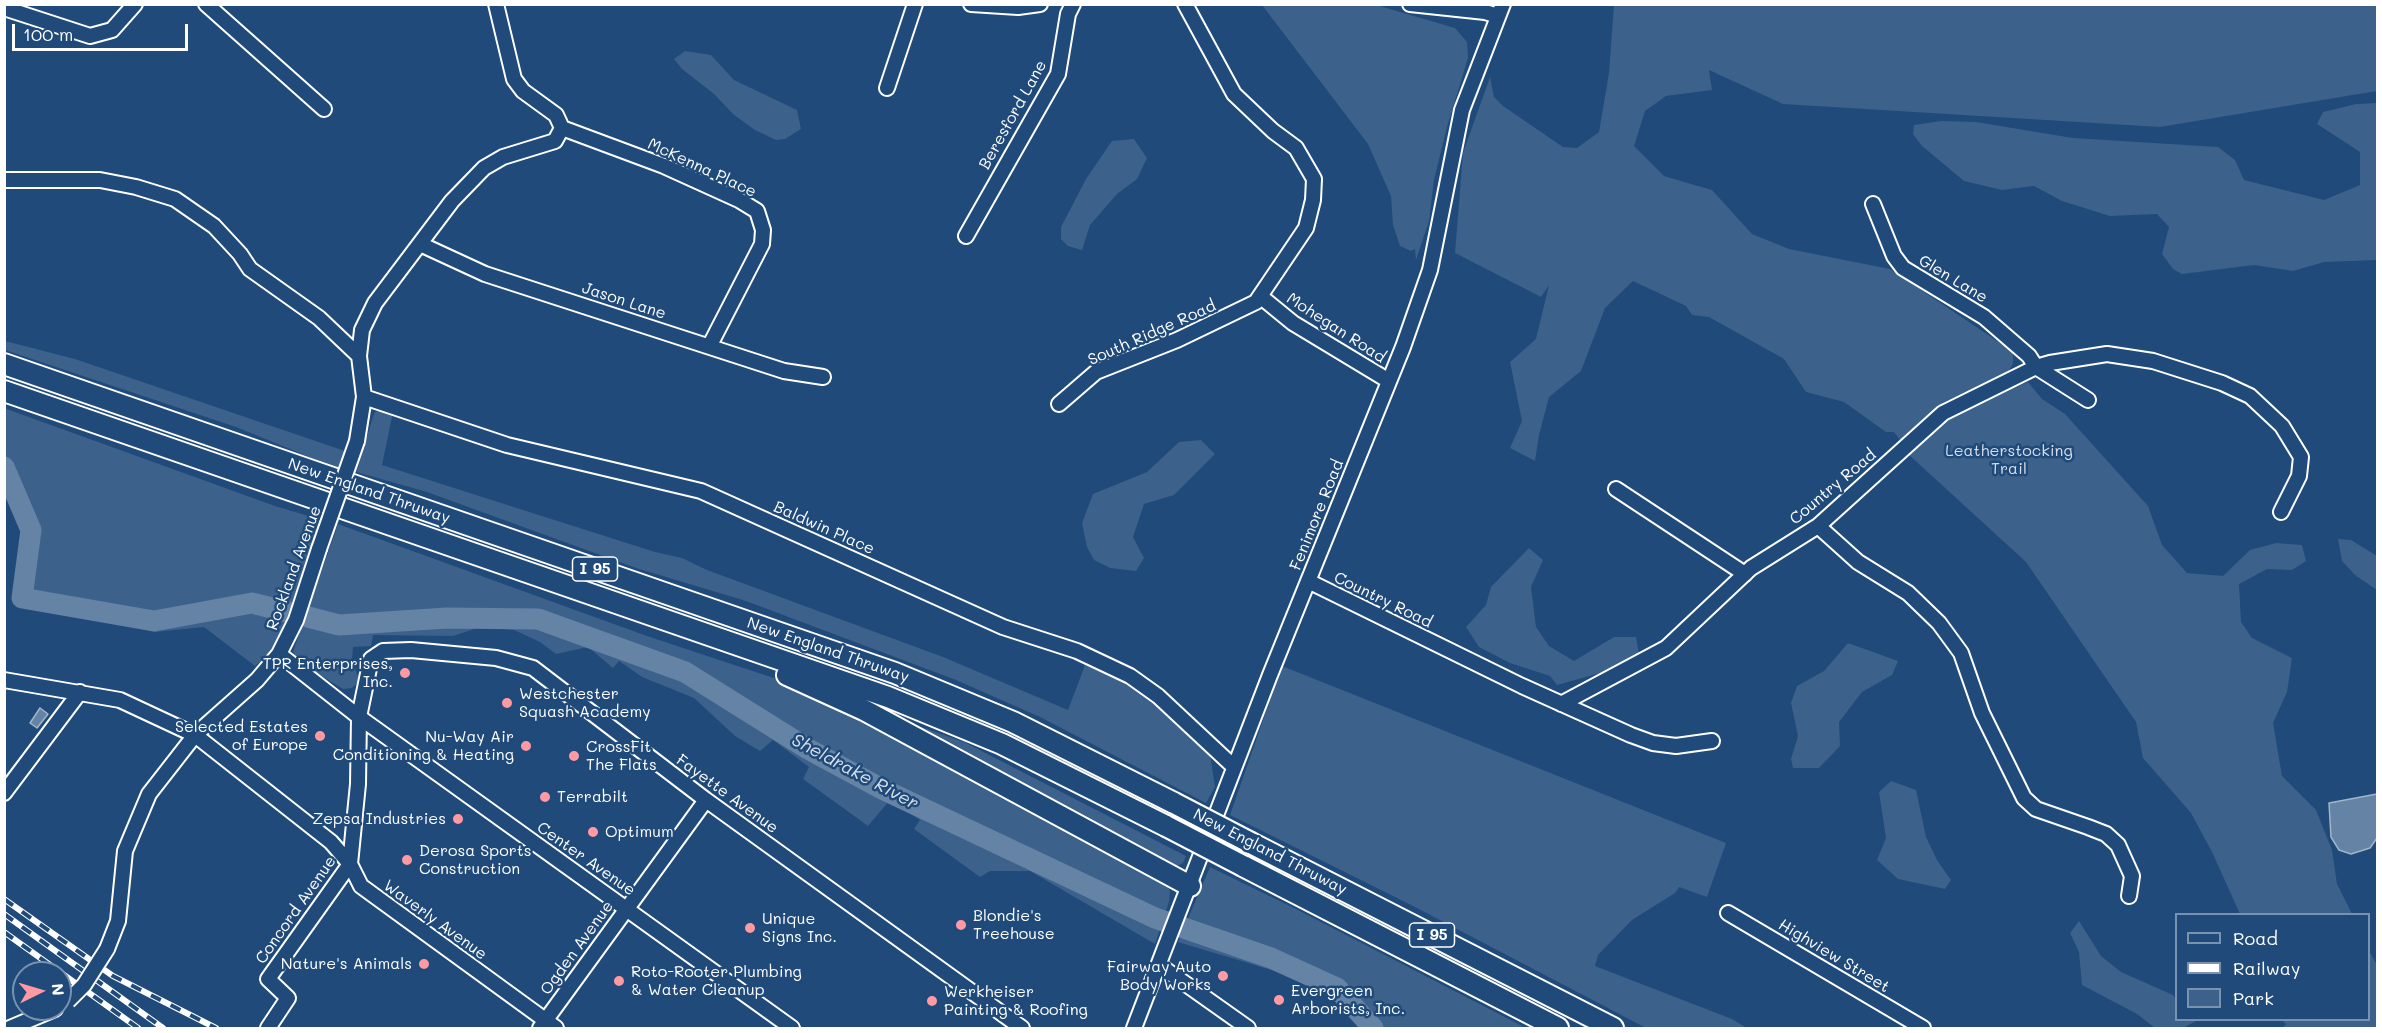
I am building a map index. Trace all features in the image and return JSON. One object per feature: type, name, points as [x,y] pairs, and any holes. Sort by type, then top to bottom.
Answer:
[{"type":"highway","name":"New England Thruway","points":[[4,364],[895,673],[1013,722],[1613,1029]]},
{"type":"highway","name":"New England Thruway","points":[[4,391],[656,616],[934,715],[1031,758],[1558,1029]]},
{"type":"highway","points":[[656,616],[734,655],[836,695],[1190,886]]},
{"type":"street","points":[[4,8],[90,36],[112,30],[135,4]]},
{"type":"street","points":[[206,4],[324,109]]},
{"type":"street","points":[[496,4],[514,79],[523,91],[556,115],[562,128]]},
{"type":"street","points":[[887,88],[915,4]]},
{"type":"street","points":[[971,4],[1010,7],[1040,4]]},
{"type":"street","name":"Beresford Lane","points":[[966,237],[1058,74],[1068,14],[1073,4]]},
{"type":"street","name":"Mohegan Road","points":[[1185,4],[1234,94],[1273,131],[1296,148],[1314,178],[1313,200],[1306,228],[1260,296],[1293,323],[1389,381]]},
{"type":"street","points":[[1410,4],[1485,12],[1500,10]]},
{"type":"street","name":"Fenimore Road","points":[[1134,1029],[1234,767],[1389,381],[1430,270],[1462,110],[1500,10]]},
{"type":"street","name":"Rockland Avenue","points":[[72,996],[84,985],[107,949],[118,921],[123,868],[130,838],[149,794],[195,735],[257,680],[279,654],[296,620],[357,441],[364,397],[359,356],[362,330],[375,303],[452,201],[484,168],[503,157],[555,141],[562,128]]},
{"type":"street","name":"McKenna Place","points":[[562,128],[664,166],[739,200],[757,211],[763,230],[762,244],[710,345]]},
{"type":"street","points":[[4,180],[100,180],[175,199],[214,226],[240,254],[250,269],[319,318],[359,356]]},
{"type":"street","name":"Glen Lane","points":[[1873,204],[1894,256],[1903,268],[1984,317],[2029,356],[2036,367],[2088,400]]},
{"type":"street","name":"Jason Lane","points":[[420,244],[485,274],[710,345],[784,371],[823,377]]},
{"type":"street","name":"South Ridge Road","points":[[1059,404],[1096,372],[1227,318],[1256,302],[1260,296]]},
{"type":"street","name":"Country Road","points":[[1308,581],[1561,704],[1666,648],[1745,574],[1818,526],[1943,413],[2036,367],[2089,355],[2107,354],[2153,361],[2222,383],[2250,396],[2282,426],[2301,457],[2299,476],[2281,512]]},
{"type":"street","name":"Baldwin Place","points":[[364,397],[507,445],[701,491],[1004,627],[1077,651],[1130,676],[1158,696],[1234,767]]},
{"type":"street","points":[[1616,489],[1745,574]]},
{"type":"street","points":[[1818,526],[1858,562],[1908,593],[1939,623],[1961,653],[1982,712],[2024,798],[2036,809],[2088,826],[2106,834],[2118,845],[2132,876],[2129,896]]},
{"type":"street","name":"Fayette Avenue","points":[[359,717],[371,659],[383,651],[411,650],[496,658],[533,668],[706,800],[1023,1029]]},
{"type":"street","points":[[279,654],[359,717]]},
{"type":"street","name":"Waverly Avenue","points":[[4,680],[120,700],[195,735],[331,842],[350,864],[361,886],[547,1026]]},
{"type":"street","points":[[4,793],[80,692]]},
{"type":"street","points":[[1561,704],[1653,743],[1676,746],[1712,741]]},
{"type":"street","name":"Concord Avenue","points":[[268,1029],[288,998],[268,979],[350,864],[358,784],[359,717]]},
{"type":"street","name":"Center Avenue","points":[[359,717],[792,1029]]},
{"type":"street","name":"Ogden Avenue","points":[[547,1026],[627,908],[706,800]]},
{"type":"street","name":"Highview Street","points":[[1728,913],[1923,1029]]},
{"type":"street","points":[[1159,965],[1248,1029]]},
{"type":"street","points":[[10,1029],[28,1021]]},
{"type":"green space","points":[[1262,5],[1376,5],[1455,28],[1467,42],[1468,58],[1447,127],[1434,180],[1429,221],[1416,260],[1415,249],[1411,251],[1400,246],[1393,225],[1391,196],[1368,144]]},
{"type":"green space","points":[[1614,5],[2377,5],[2377,91],[2160,127],[1783,104],[1709,70],[1712,90],[1666,96],[1645,111],[1634,146],[1664,176],[1712,190],[1752,234],[1789,249],[1890,269],[2006,347],[2013,353],[2013,363],[2009,371],[1944,402],[1900,440],[1894,432],[1886,432],[1844,402],[1806,392],[1784,359],[1709,317],[1692,315],[1686,306],[1633,281],[1605,308],[1581,371],[1549,397],[1535,461],[1510,448],[1522,421],[1510,362],[1536,339],[1549,285],[1541,297],[1455,253],[1463,153],[1490,77],[1494,97],[1503,106],[1563,147],[1577,148],[1599,132],[1609,73]]},
{"type":"green space","points":[[685,51],[711,55],[734,80],[797,110],[801,129],[785,139],[776,140],[755,130],[734,115],[714,94],[682,69],[674,59]]},
{"type":"green space","points":[[2377,103],[2377,260],[2324,262],[2293,271],[2254,265],[2182,274],[2173,269],[2162,254],[2169,227],[2157,214],[2110,216],[2062,201],[2034,186],[2002,190],[1964,181],[1922,146],[1913,134],[1914,125],[1941,121],[1976,122],[2073,138],[2218,147],[2235,160],[2244,180],[2324,200],[2360,185],[2360,152],[2317,124],[2323,112],[2356,104]]},
{"type":"green space","points":[[1134,139],[1147,158],[1137,179],[1117,194],[1090,225],[1082,250],[1068,246],[1061,239],[1061,227],[1086,179],[1112,141]]},
{"type":"green space","points":[[5,341],[75,359],[345,451],[339,469],[236,427],[5,350]]},
{"type":"green space","name":"Leatherstocking Trail","points":[[2028,382],[2042,399],[2065,414],[2148,506],[2162,545],[2187,573],[2223,576],[2250,550],[2276,543],[2302,545],[2306,561],[2292,570],[2267,569],[2239,584],[2241,622],[2252,638],[2292,658],[2287,692],[2273,723],[2282,776],[2316,810],[2332,850],[2337,884],[2352,913],[2240,913],[2212,852],[2191,813],[2143,758],[2136,722],[2026,562],[1908,454],[1950,416]]},
{"type":"green space","points":[[4,408],[275,506],[322,520],[275,649],[255,666],[204,627],[155,632],[14,602],[23,521],[18,520],[5,479]]},
{"type":"green space","points":[[383,410],[393,412],[382,465],[655,552],[682,558],[707,570],[943,657],[1068,710],[1085,665],[1142,690],[1210,754],[1215,787],[1206,803],[1040,717],[956,680],[746,601],[636,568],[427,492],[356,472],[375,412]]},
{"type":"green space","points":[[1201,440],[1215,454],[1174,495],[1144,504],[1133,537],[1144,558],[1136,571],[1110,568],[1094,560],[1087,547],[1082,523],[1093,494],[1147,472],[1179,442]]},
{"type":"green space","points":[[338,524],[647,636],[789,683],[922,751],[1166,883],[1170,891],[1169,902],[1155,944],[1030,871],[990,871],[980,877],[914,829],[920,820],[890,800],[868,826],[803,779],[809,767],[773,740],[760,751],[735,736],[694,698],[642,677],[619,661],[613,668],[588,647],[556,654],[540,642],[514,630],[480,627],[453,636],[373,635],[371,646],[353,647],[352,659],[358,677],[357,683],[352,688],[343,689],[299,662],[293,652]]},
{"type":"green space","points":[[2338,539],[2351,540],[2377,556],[2377,590],[2355,575],[2342,561]]},
{"type":"green space","points":[[1529,548],[1543,560],[1531,587],[1536,627],[1549,646],[1574,661],[1614,637],[1636,637],[1639,654],[1618,668],[1557,685],[1550,676],[1510,663],[1479,647],[1466,627],[1486,605],[1491,587]]},
{"type":"green space","points":[[1848,643],[1898,661],[1892,675],[1862,692],[1839,722],[1840,746],[1819,768],[1793,768],[1791,759],[1798,736],[1791,703],[1797,686],[1824,671]]},
{"type":"green space","points":[[1282,666],[1726,843],[1707,897],[1679,887],[1675,893],[1632,920],[1598,955],[1595,966],[1732,1019],[1747,1028],[1646,1028],[1413,906],[1230,815]]},
{"type":"green space","points":[[921,727],[964,742],[1186,856],[1183,863],[1175,867],[1169,865],[1002,773],[919,731]]},
{"type":"green space","points":[[1891,781],[1916,790],[1926,837],[1937,860],[1951,880],[1945,889],[1898,879],[1877,860],[1886,838],[1879,792]]},
{"type":"green space","points":[[1210,867],[1526,1028],[1364,1028],[1330,990],[1288,970],[1278,972],[1178,942]]},
{"type":"green space","points":[[2079,921],[2101,956],[2121,972],[2173,995],[2175,1021],[2196,1021],[2185,1027],[2155,1028],[2137,1014],[2082,985],[2079,952],[2070,933]]},
{"type":"green space","points":[[2370,953],[2377,965],[2377,1028],[2283,1028],[2286,1024],[2283,1021],[2370,1021]]},
{"type":"shaded area","points":[[40,708],[48,714],[37,728],[30,723]]},
{"type":"shaded area","points":[[2377,794],[2377,838],[2370,848],[2351,854],[2339,850],[2331,837],[2329,803]]},
{"type":"waterway","name":"Sheldrake River","points":[[4,467],[31,530],[22,598],[154,621],[252,603],[288,612]]},
{"type":"waterway","name":"Sheldrake River","points":[[308,617],[339,625],[447,618],[538,619],[685,672],[808,749],[882,789],[1155,918],[1271,958],[1337,988],[1373,1028]]},
{"type":"railway","points":[[4,899],[113,976],[216,1028]]},
{"type":"railway","points":[[4,914],[163,1028]]},
{"type":"railway","points":[[4,932],[138,1028]]},
{"type":"place","name":"TPR Enterprises, Inc.","points":[[405,673]]},
{"type":"place","name":"Westchester Squash Academy","points":[[507,703]]},
{"type":"place","name":"Selected Estates of Europe","points":[[320,736]]},
{"type":"place","name":"Nu-Way Air Conditioning & Heating","points":[[526,746]]},
{"type":"place","name":"CrossFit The Flats","points":[[574,756]]},
{"type":"place","name":"Terrabilt","points":[[545,797]]},
{"type":"place","name":"Zepsa Industries","points":[[458,819]]},
{"type":"place","name":"Optimum","points":[[593,832]]},
{"type":"place","name":"Derosa Sports Construction","points":[[407,860]]},
{"type":"place","name":"Blondie's Treehouse","points":[[961,925]]},
{"type":"place","name":"Unique Signs Inc.","points":[[750,928]]},
{"type":"place","name":"Nature's Animals","points":[[424,964]]},
{"type":"place","name":"Fairway Auto Body Works","points":[[1223,976]]},
{"type":"place","name":"Roto-Rooter Plumbing & Water Cleanup","points":[[619,981]]},
{"type":"place","name":"Evergreen Arborists, Inc.","points":[[1279,1000]]},
{"type":"place","name":"Werkheiser Painting & Roofing","points":[[932,1001]]}]
